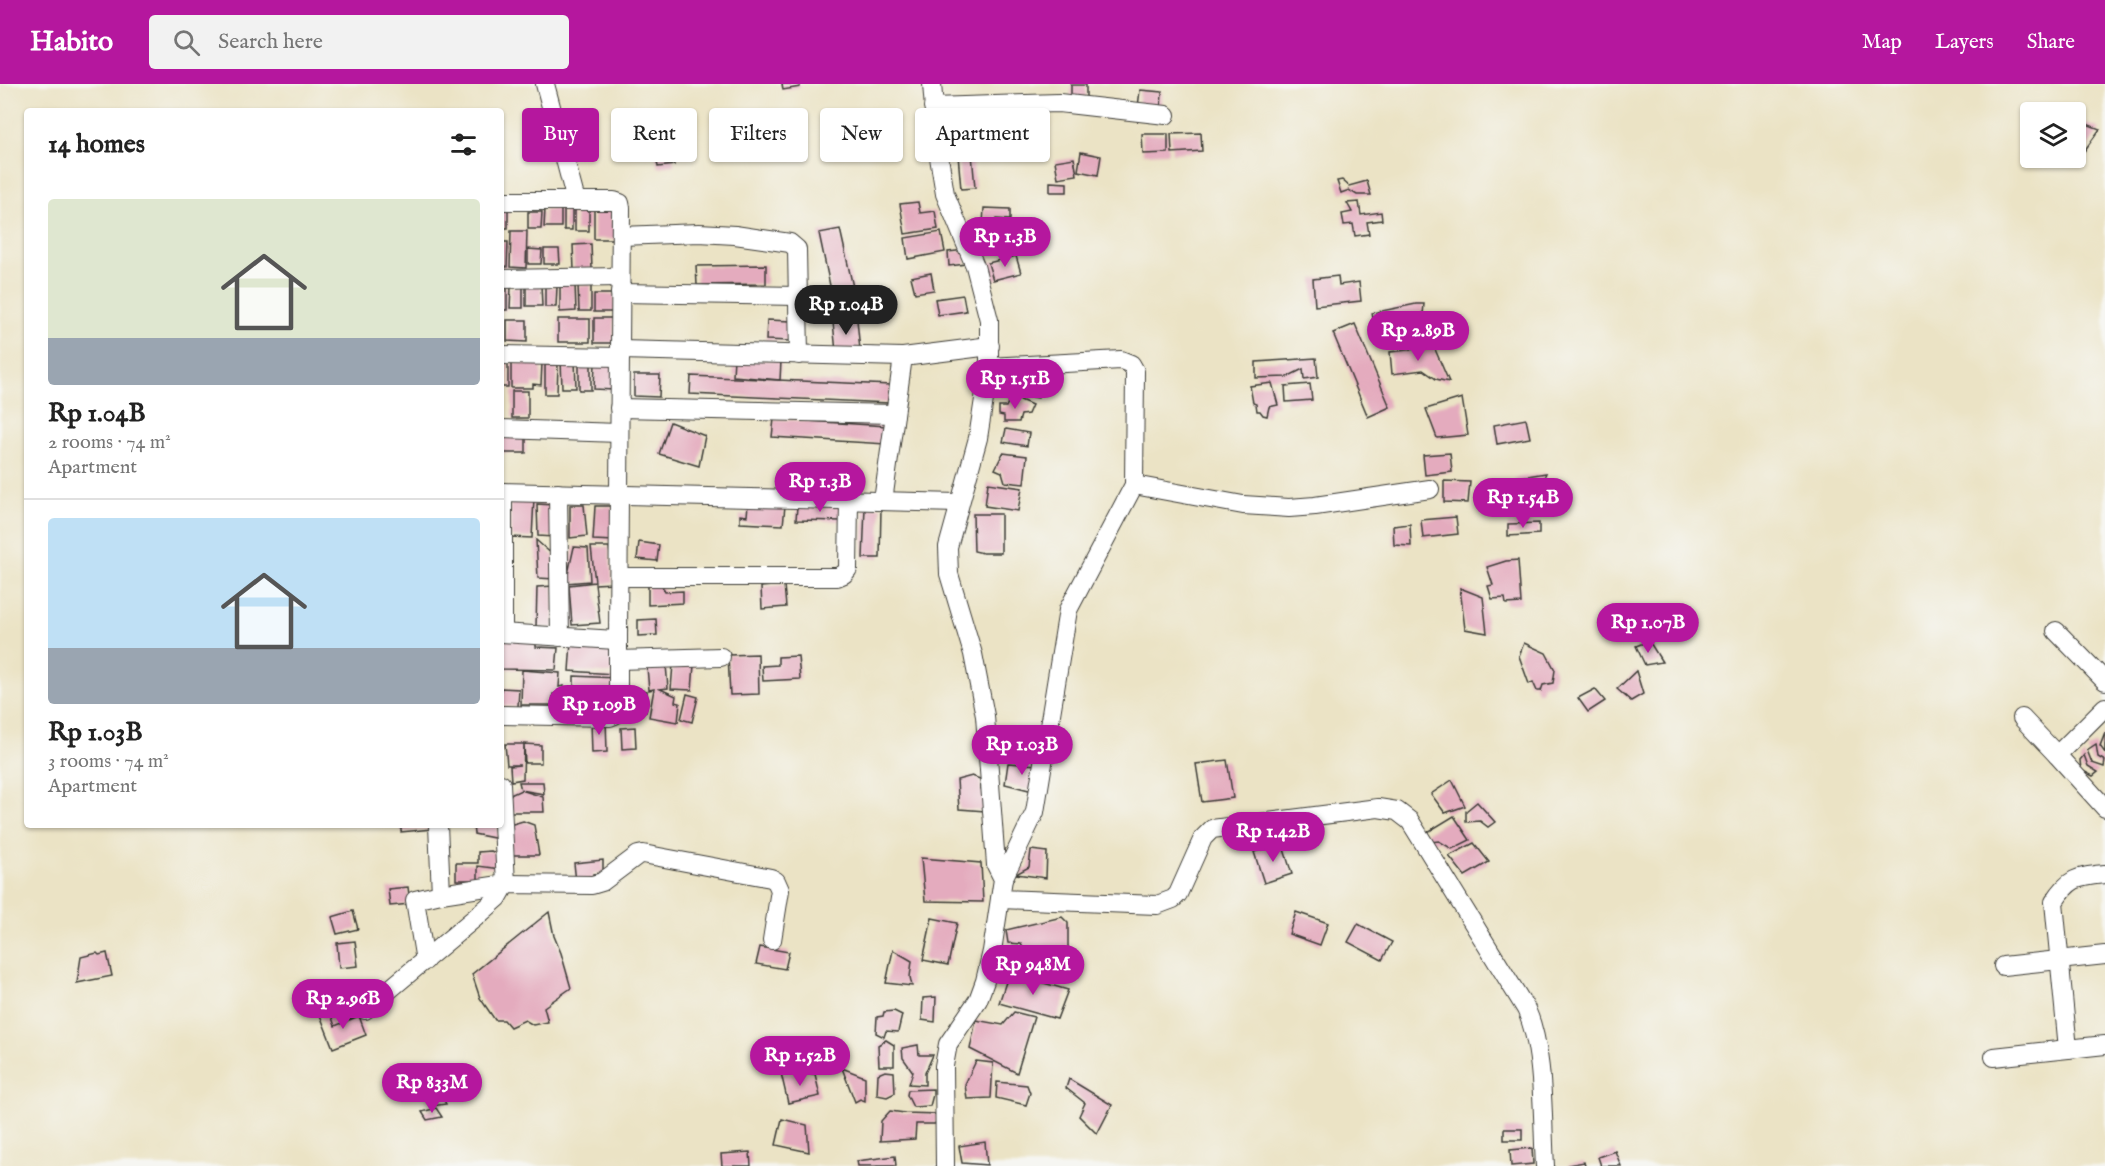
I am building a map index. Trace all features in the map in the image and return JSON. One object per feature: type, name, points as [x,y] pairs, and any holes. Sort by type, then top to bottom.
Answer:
[{"type":"street","points":[[545,84],[576,201]]},
{"type":"street","points":[[932,84],[945,194],[975,266],[989,320],[989,368],[978,438],[948,546],[948,574],[972,654],[983,708],[996,865],[1003,879]]},
{"type":"street","points":[[933,107],[1059,103],[1166,115]]},
{"type":"street","points":[[504,201],[620,203],[621,236],[618,708],[615,715],[610,717],[504,715]]},
{"type":"street","points":[[621,236],[699,233],[735,235],[790,243],[797,249],[799,355]]},
{"type":"street","points":[[504,279],[798,296]]},
{"type":"street","points":[[504,355],[903,357],[990,346]]},
{"type":"street","points":[[883,501],[903,357]]},
{"type":"street","points":[[945,1166],[944,1066],[948,1044],[978,1000],[992,951],[1003,879],[1035,812],[1068,610],[1134,485],[1135,371],[1131,364],[1121,360],[989,368]]},
{"type":"street","points":[[620,408],[895,414]]},
{"type":"street","points":[[504,429],[619,433]]},
{"type":"street","points":[[1134,485],[1243,505],[1289,508],[1430,489]]},
{"type":"street","points":[[504,492],[959,503]]},
{"type":"street","points":[[558,493],[560,637]]},
{"type":"street","points":[[619,577],[837,577],[849,569],[849,500]]},
{"type":"street","points":[[2056,631],[2105,681]]},
{"type":"street","points":[[504,633],[616,640],[618,637]]},
{"type":"street","points":[[618,660],[721,657]]},
{"type":"street","points":[[2057,755],[2105,707]]},
{"type":"street","points":[[2022,718],[2105,808]]},
{"type":"street","points":[[1000,899],[1157,905],[1173,899],[1178,894],[1203,838],[1212,829],[1378,808],[1396,811],[1410,821],[1532,1021],[1538,1049],[1545,1166]]},
{"type":"street","points":[[438,828],[441,894]]},
{"type":"street","points":[[365,1010],[498,898],[506,884],[503,828]]},
{"type":"street","points":[[425,961],[415,900],[506,884],[592,885],[602,882],[638,855],[643,854],[771,878],[779,885],[780,890],[772,940]]},
{"type":"street","points":[[2068,1049],[2054,902],[2064,887],[2079,877],[2105,874]]},
{"type":"street","points":[[2003,966],[2105,955]]},
{"type":"street","points":[[1994,1057],[2105,1045]]},
{"type":"building","points":[[782,84],[800,84],[800,87],[783,90]]},
{"type":"building","points":[[1071,85],[1086,85],[1086,98],[1071,98]]},
{"type":"building","points":[[1140,90],[1162,92],[1161,109],[1138,107]]},
{"type":"building","points":[[2086,124],[2100,129],[2086,148]]},
{"type":"building","points":[[1201,133],[1202,151],[1172,153],[1171,134]]},
{"type":"building","points":[[1142,134],[1168,134],[1168,153],[1143,154]]},
{"type":"building","points":[[1081,152],[1101,156],[1098,175],[1078,171]]},
{"type":"building","points":[[1074,158],[1077,175],[1058,178],[1055,161]]},
{"type":"building","points":[[657,162],[674,162],[674,165],[658,167]]},
{"type":"building","points":[[959,162],[973,162],[975,188],[961,189]]},
{"type":"building","points":[[1342,180],[1349,186],[1367,181],[1371,195],[1357,195],[1349,190],[1341,193],[1337,181]]},
{"type":"building","points":[[1050,182],[1067,183],[1067,192],[1050,192]]},
{"type":"building","points":[[918,202],[920,213],[935,211],[938,229],[905,234],[900,204]]},
{"type":"building","points":[[1359,202],[1361,215],[1381,212],[1382,220],[1367,222],[1369,234],[1355,236],[1353,224],[1344,225],[1342,214],[1352,212],[1347,203]]},
{"type":"building","points":[[575,206],[589,206],[589,231],[575,231]]},
{"type":"building","points":[[594,206],[612,206],[612,224],[617,224],[617,239],[594,239]]},
{"type":"building","points":[[564,207],[572,207],[572,230],[564,230]]},
{"type":"building","points":[[984,208],[1010,209],[1010,220],[996,219],[996,224],[983,224]]},
{"type":"building","points":[[545,209],[561,209],[561,227],[544,227]]},
{"type":"building","points":[[504,210],[508,210],[508,228],[504,228]]},
{"type":"building","points":[[528,212],[542,212],[541,229],[528,229]]},
{"type":"building","points":[[840,229],[855,296],[833,300],[819,233]]},
{"type":"building","points":[[511,231],[527,231],[526,268],[510,267]]},
{"type":"building","points":[[941,232],[945,252],[908,259],[905,238]]},
{"type":"building","points":[[1018,237],[1020,246],[1009,249],[1006,240]]},
{"type":"building","points":[[504,242],[508,242],[507,267],[504,267]]},
{"type":"building","points":[[591,244],[592,269],[574,270],[573,245]]},
{"type":"building","points":[[528,249],[542,250],[541,264],[528,264]]},
{"type":"building","points":[[544,249],[559,249],[560,264],[544,264]]},
{"type":"building","points":[[965,250],[966,264],[949,266],[948,252]]},
{"type":"building","points":[[1016,256],[1021,273],[993,280],[988,263]]},
{"type":"building","points":[[766,265],[766,284],[697,285],[696,266]]},
{"type":"building","points":[[931,273],[934,290],[915,293],[911,277]]},
{"type":"building","points":[[1338,276],[1339,285],[1359,282],[1361,301],[1315,306],[1313,279]]},
{"type":"building","points":[[526,284],[541,284],[542,306],[526,306]]},
{"type":"building","points":[[560,284],[575,284],[576,311],[560,312]]},
{"type":"building","points":[[578,285],[591,285],[591,311],[579,311]]},
{"type":"building","points":[[504,287],[507,287],[507,310],[504,310]]},
{"type":"building","points":[[511,287],[523,287],[523,308],[510,308]]},
{"type":"building","points":[[545,287],[557,287],[556,307],[545,307]]},
{"type":"building","points":[[594,294],[615,294],[615,312],[594,312]]},
{"type":"building","points":[[963,295],[966,311],[938,315],[935,299]]},
{"type":"building","points":[[1424,304],[1422,325],[1376,335],[1372,313]]},
{"type":"building","points":[[594,318],[614,318],[614,343],[594,343]]},
{"type":"building","points":[[558,319],[590,319],[590,342],[558,342]]},
{"type":"building","points":[[507,320],[527,320],[527,342],[507,341]]},
{"type":"building","points":[[767,320],[791,321],[790,341],[766,340]]},
{"type":"building","points":[[857,320],[860,350],[836,352],[833,322]]},
{"type":"building","points":[[1355,324],[1390,407],[1368,417],[1333,333]]},
{"type":"building","points":[[1434,347],[1449,382],[1436,379],[1423,370],[1392,374],[1390,352]]},
{"type":"building","points":[[504,358],[508,358],[508,387],[504,387]]},
{"type":"building","points":[[734,358],[781,361],[780,380],[733,376]]},
{"type":"building","points":[[1316,358],[1318,377],[1304,379],[1303,369],[1287,377],[1256,378],[1256,362]]},
{"type":"building","points":[[561,360],[575,360],[576,388],[562,388]]},
{"type":"building","points":[[511,363],[542,363],[541,385],[533,384],[533,388],[511,388]]},
{"type":"building","points":[[591,363],[591,390],[579,390],[579,364]]},
{"type":"building","points":[[595,363],[614,363],[614,390],[594,389]]},
{"type":"building","points":[[545,365],[558,365],[557,394],[545,394]]},
{"type":"building","points":[[1008,370],[1042,375],[1038,398],[1020,395],[1018,389],[1005,387]]},
{"type":"building","points":[[634,375],[660,375],[659,397],[634,396]]},
{"type":"building","points":[[691,376],[891,385],[890,403],[690,394]]},
{"type":"building","points":[[1272,383],[1278,405],[1269,407],[1267,416],[1257,411],[1250,386]]},
{"type":"building","points":[[1310,384],[1312,400],[1286,402],[1285,386]]},
{"type":"building","points":[[512,391],[528,391],[528,418],[512,418]]},
{"type":"building","points":[[1011,396],[1032,405],[1028,414],[1021,415],[1019,422],[1004,422],[1004,416],[999,415],[999,407],[1006,407]]},
{"type":"building","points":[[1462,398],[1468,435],[1437,438],[1426,409]]},
{"type":"building","points":[[774,419],[887,426],[886,444],[772,437]]},
{"type":"building","points":[[1526,419],[1530,438],[1497,444],[1494,425]]},
{"type":"building","points":[[670,422],[705,436],[699,466],[659,454]]},
{"type":"building","points":[[1006,429],[1029,433],[1027,446],[1003,442]]},
{"type":"building","points":[[504,434],[526,434],[526,453],[504,453]]},
{"type":"building","points":[[1003,453],[1027,456],[1024,484],[1005,482],[1002,472],[995,469]]},
{"type":"building","points":[[1450,453],[1452,472],[1425,475],[1423,455]]},
{"type":"building","points":[[1546,473],[1543,480],[1549,486],[1552,507],[1521,512],[1515,478]]},
{"type":"building","points":[[1444,481],[1470,482],[1468,503],[1444,502]]},
{"type":"building","points":[[988,483],[1022,488],[1018,511],[985,506]]},
{"type":"building","points":[[510,498],[534,498],[532,538],[511,537]]},
{"type":"building","points":[[537,504],[554,505],[554,537],[538,536]]},
{"type":"building","points":[[748,504],[785,506],[783,525],[740,523],[740,515],[747,516]]},
{"type":"building","points":[[570,505],[584,505],[587,536],[570,538]]},
{"type":"building","points":[[595,506],[612,506],[615,541],[593,540]]},
{"type":"building","points":[[797,506],[843,506],[843,521],[796,520]]},
{"type":"building","points":[[865,507],[881,507],[880,558],[863,558]]},
{"type":"building","points":[[973,514],[1001,514],[1001,553],[974,551]]},
{"type":"building","points":[[1456,517],[1458,534],[1423,538],[1421,520]]},
{"type":"building","points":[[1539,523],[1539,534],[1508,536],[1508,524]]},
{"type":"building","points":[[1410,524],[1411,546],[1394,545],[1393,526]]},
{"type":"building","points":[[536,540],[554,556],[555,579],[538,578]]},
{"type":"building","points":[[639,542],[659,545],[657,561],[637,559]]},
{"type":"building","points":[[574,547],[588,548],[590,581],[566,583]]},
{"type":"building","points":[[591,547],[609,547],[613,583],[595,584],[600,623],[572,625],[569,585],[595,582]]},
{"type":"building","points":[[1518,560],[1521,603],[1506,604],[1505,598],[1492,599],[1488,586],[1493,585],[1487,567]]},
{"type":"building","points":[[648,582],[660,582],[665,592],[683,591],[683,603],[648,605]]},
{"type":"building","points":[[784,585],[786,607],[762,609],[761,587]]},
{"type":"building","points":[[554,586],[554,628],[536,627],[537,587]]},
{"type":"building","points":[[1460,588],[1483,597],[1487,633],[1465,629]]},
{"type":"building","points":[[656,619],[657,635],[638,636],[638,620]]},
{"type":"building","points":[[504,637],[536,640],[536,647],[558,648],[556,670],[504,669]]},
{"type":"building","points":[[1649,641],[1662,662],[1645,665],[1636,646]]},
{"type":"building","points":[[571,642],[615,644],[613,674],[569,671]]},
{"type":"building","points":[[1524,643],[1546,653],[1555,670],[1553,683],[1543,685],[1541,691],[1537,691],[1533,682],[1529,684],[1519,656]]},
{"type":"building","points":[[758,654],[759,694],[730,695],[728,655]]},
{"type":"building","points":[[798,656],[800,679],[763,681],[762,666],[778,665],[778,657]]},
{"type":"building","points":[[673,664],[694,665],[692,690],[671,689]]},
{"type":"building","points":[[666,665],[668,688],[660,689],[676,696],[675,702],[680,703],[678,722],[649,717],[654,689],[649,690],[647,667]]},
{"type":"building","points":[[522,670],[560,673],[559,687],[564,686],[564,694],[553,694],[553,705],[521,705]]},
{"type":"building","points":[[1636,671],[1643,694],[1631,701],[1617,689]]},
{"type":"building","points":[[574,676],[616,678],[615,704],[593,703],[593,707],[574,707]]},
{"type":"building","points":[[504,688],[519,689],[518,707],[504,706]]},
{"type":"building","points":[[627,689],[647,691],[646,712],[626,711]]},
{"type":"building","points":[[1595,689],[1605,701],[1588,712],[1578,698]]},
{"type":"building","points":[[687,694],[698,697],[692,722],[681,719]]},
{"type":"building","points":[[571,696],[572,705],[560,706],[559,697]]},
{"type":"building","points":[[606,720],[607,752],[592,753],[591,721]]},
{"type":"building","points":[[635,727],[636,748],[622,749],[621,728]]},
{"type":"building","points":[[2105,733],[2105,753],[2100,746]]},
{"type":"building","points":[[505,744],[524,744],[523,779],[511,781],[510,766],[520,765],[507,765]]},
{"type":"building","points":[[524,744],[541,745],[541,763],[525,763]]},
{"type":"building","points":[[2096,744],[2098,757],[2105,761],[2104,767],[2092,763],[2087,750]]},
{"type":"building","points":[[2084,755],[2088,766],[2098,772],[2093,776],[2081,770],[2080,760]]},
{"type":"building","points":[[1227,760],[1233,798],[1202,802],[1196,764]]},
{"type":"building","points":[[1008,763],[1038,765],[1033,791],[1005,784]]},
{"type":"building","points":[[972,776],[980,779],[981,789],[984,792],[985,811],[959,809],[957,780]]},
{"type":"building","points":[[1452,780],[1465,806],[1445,813],[1431,794]]},
{"type":"building","points":[[519,782],[543,782],[544,794],[521,790]]},
{"type":"building","points":[[521,790],[543,797],[544,812],[509,812],[506,797]]},
{"type":"building","points":[[1477,802],[1495,822],[1488,827],[1480,821],[1466,822],[1466,811]]},
{"type":"building","points":[[1454,816],[1470,840],[1452,849],[1439,841],[1430,842],[1426,833]]},
{"type":"building","points":[[523,821],[534,825],[539,855],[509,855],[506,826]]},
{"type":"building","points":[[401,828],[432,828],[432,829],[401,832]]},
{"type":"building","points":[[473,828],[497,828],[499,839],[474,834]]},
{"type":"building","points":[[1282,843],[1292,874],[1264,883],[1254,852]]},
{"type":"building","points":[[1474,843],[1489,862],[1465,876],[1449,856]]},
{"type":"building","points":[[1031,850],[1047,852],[1046,878],[1016,874],[1029,867]]},
{"type":"building","points":[[491,851],[500,855],[501,869],[478,866],[478,880],[456,880],[456,863],[478,863],[478,852]]},
{"type":"building","points":[[921,858],[981,863],[983,902],[925,901]]},
{"type":"building","points":[[603,860],[603,873],[593,874],[594,882],[576,882],[574,863]]},
{"type":"building","points":[[408,887],[410,904],[390,906],[388,889]]},
{"type":"building","points":[[353,911],[358,929],[337,934],[332,917]]},
{"type":"building","points":[[549,912],[554,936],[571,988],[544,1007],[548,1022],[533,1025],[525,1020],[510,1027],[504,1020],[495,1020],[480,998],[472,974]]},
{"type":"building","points":[[1296,912],[1328,923],[1320,945],[1289,934]]},
{"type":"building","points":[[1062,917],[1068,923],[1068,977],[1041,976],[1037,958],[1028,957],[1021,944],[1008,943],[1006,930]]},
{"type":"building","points":[[932,918],[957,923],[948,965],[923,960]]},
{"type":"building","points":[[1358,924],[1392,942],[1382,960],[1348,942]]},
{"type":"building","points":[[355,941],[358,966],[339,968],[337,943]]},
{"type":"building","points":[[760,947],[789,952],[785,969],[756,964]]},
{"type":"building","points":[[893,950],[912,961],[910,977],[912,986],[886,983]]},
{"type":"building","points":[[97,953],[99,955],[107,953],[112,976],[77,983],[81,957]]},
{"type":"building","points":[[1009,973],[1068,990],[1057,1019],[999,1003]]},
{"type":"building","points":[[936,997],[935,1022],[922,1020],[923,998]]},
{"type":"building","points":[[894,1011],[902,1015],[898,1032],[886,1031],[884,1037],[876,1033],[877,1017],[883,1016],[884,1012]]},
{"type":"building","points":[[330,1012],[335,1026],[359,1016],[366,1035],[333,1048],[320,1015]]},
{"type":"building","points":[[1014,1012],[1034,1017],[1017,1073],[970,1049],[976,1020],[1003,1025]]},
{"type":"building","points":[[886,1040],[894,1045],[894,1066],[879,1066],[878,1045]]},
{"type":"building","points":[[918,1045],[919,1055],[933,1055],[925,1073],[925,1085],[909,1084],[913,1072],[903,1058],[902,1048]]},
{"type":"building","points":[[976,1061],[993,1063],[991,1098],[967,1099],[965,1084]]},
{"type":"building","points":[[842,1068],[865,1077],[865,1101],[860,1099],[855,1102]]},
{"type":"building","points":[[885,1071],[894,1072],[895,1093],[887,1097],[877,1095],[878,1074]]},
{"type":"building","points":[[781,1073],[815,1074],[820,1096],[788,1103]]},
{"type":"building","points":[[1069,1079],[1112,1105],[1097,1134],[1079,1116],[1085,1103],[1066,1088]]},
{"type":"building","points":[[997,1082],[1027,1085],[1030,1093],[1026,1105],[996,1098]]},
{"type":"building","points":[[437,1088],[446,1104],[432,1106],[423,1091]]},
{"type":"building","points":[[933,1089],[930,1106],[913,1107],[907,1095],[908,1090]]},
{"type":"building","points":[[436,1108],[442,1117],[427,1120],[422,1112]]},
{"type":"building","points":[[890,1111],[938,1114],[935,1124],[916,1124],[915,1139],[880,1141],[881,1121]]},
{"type":"building","points":[[782,1119],[807,1125],[809,1152],[776,1145]]},
{"type":"building","points":[[1504,1129],[1522,1129],[1522,1140],[1504,1140]]},
{"type":"building","points":[[985,1142],[987,1165],[962,1163],[959,1146]]},
{"type":"building","points":[[1532,1148],[1533,1164],[1511,1166],[1510,1150]]},
{"type":"building","points":[[1615,1151],[1621,1166],[1601,1166],[1598,1157]]},
{"type":"building","points":[[750,1152],[751,1166],[722,1166],[721,1154]]},
{"type":"building","points":[[895,1156],[896,1166],[858,1166],[857,1161]]},
{"type":"building","points":[[1584,1162],[1585,1166],[1568,1165]]}]
